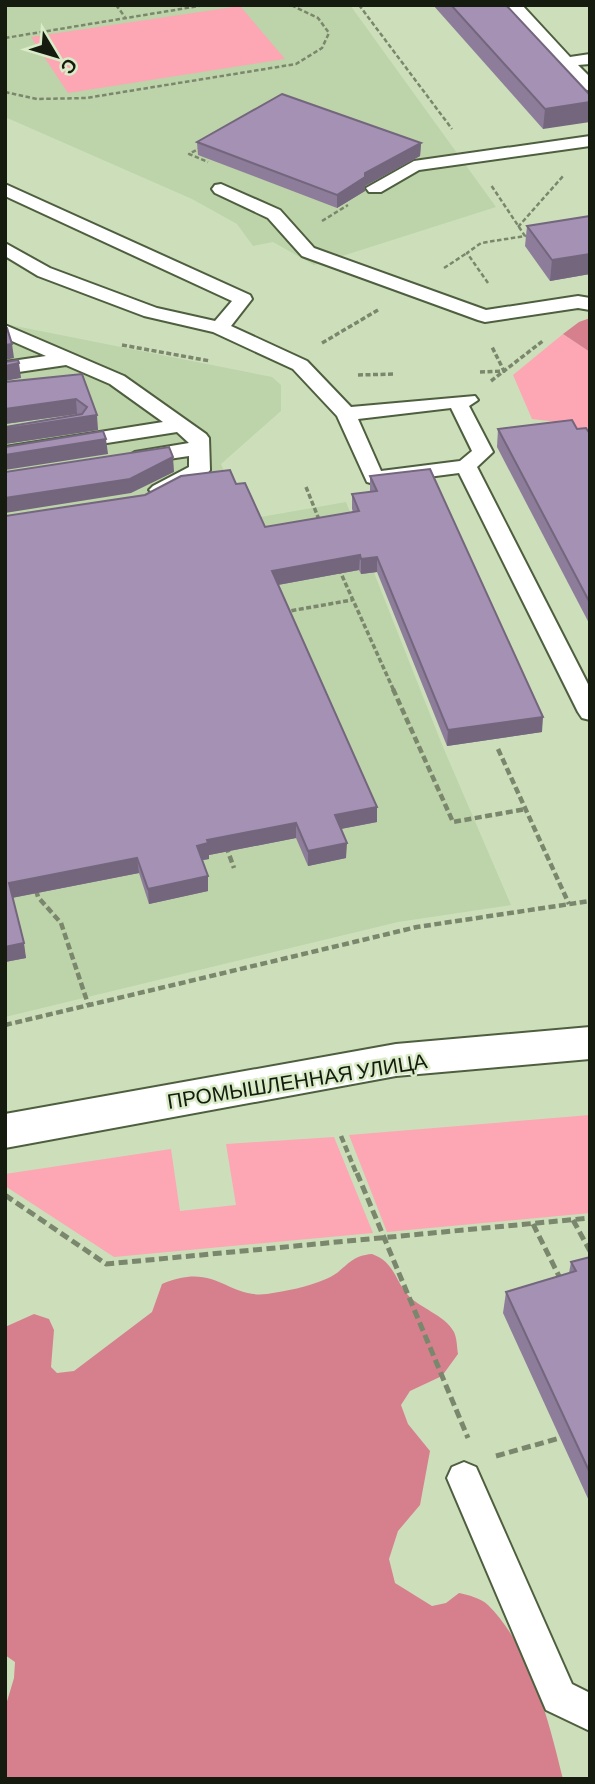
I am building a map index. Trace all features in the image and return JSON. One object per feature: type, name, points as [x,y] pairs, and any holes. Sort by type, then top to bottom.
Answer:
[{"type":"street","name":"ПРОМЫШЛЕННАЯ УЛИЦА","points":[[5,1131],[396,1060],[590,1044]]},
{"type":"lane","points":[[513,5],[590,86]]},
{"type":"lane","points":[[566,62],[590,58]]},
{"type":"lane","points":[[375,188],[414,166],[584,142]]},
{"type":"lane","points":[[5,189],[243,299],[219,328]]},
{"type":"lane","points":[[221,189],[274,214],[308,252],[485,316],[578,302],[590,304]]},
{"type":"lane","points":[[5,248],[44,272],[151,312],[219,328],[300,365],[346,414],[374,478],[466,466],[483,452],[462,400],[346,414]]},
{"type":"lane","points":[[5,331],[117,380],[199,438],[200,470],[138,502]]},
{"type":"lane","points":[[5,369],[68,359]]},
{"type":"lane","points":[[54,381],[102,374]]},
{"type":"lane","points":[[5,433],[76,422]]},
{"type":"lane","points":[[5,453],[180,425]]},
{"type":"lane","points":[[109,463],[199,448]]},
{"type":"lane","points":[[466,466],[590,712]]},
{"type":"lane","points":[[476,1461],[559,1698],[590,1713]]},
{"type":"path","points":[[116,5],[125,17]]},
{"type":"path","points":[[5,36],[205,5]]},
{"type":"path","points":[[5,92],[37,99],[86,98],[296,64],[325,48],[330,38],[329,28],[321,19],[291,5]]},
{"type":"path","points":[[212,142],[189,155],[213,163]]},
{"type":"path","points":[[518,227],[586,151],[584,142]]},
{"type":"path","points":[[295,238],[375,188]]},
{"type":"path","points":[[525,236],[538,234]]},
{"type":"path","points":[[316,350],[410,290]]},
{"type":"path","points":[[462,400],[504,371],[480,324],[485,316]]},
{"type":"path","points":[[306,487],[321,523],[307,525]]},
{"type":"path","points":[[336,561],[453,822],[526,809]]},
{"type":"path","points":[[271,614],[352,600]]},
{"type":"path","points":[[498,749],[569,904]]},
{"type":"path","points":[[225,843],[234,868]]},
{"type":"path","points":[[34,884],[38,897],[61,923],[88,1004]]},
{"type":"path","points":[[5,1026],[417,927],[590,901]]},
{"type":"path","points":[[341,1136],[476,1461],[560,1438]]},
{"type":"path","points":[[5,1195],[106,1264],[383,1240],[590,1218]]},
{"type":"path","points":[[573,1220],[590,1251]]},
{"type":"path","points":[[533,1224],[561,1280]]},
{"type":"shaded area","points":[[5,5],[350,5],[496,207],[314,265],[273,242],[253,246],[237,224],[192,199],[5,117]]},
{"type":"shaded area","points":[[240,6],[285,59],[68,93],[31,37]]},
{"type":"shaded area","points":[[590,318],[590,352],[563,334],[579,322]]},
{"type":"shaded area","points":[[5,324],[272,377],[281,385],[281,411],[221,464],[236,499],[255,518],[346,502],[443,747],[511,905],[398,922],[5,1017]]},
{"type":"shaded area","points":[[563,334],[590,352],[590,444],[565,423],[532,419],[513,375]]},
{"type":"shaded area","points":[[590,1115],[590,1213],[387,1232],[349,1135]]},
{"type":"shaded area","points":[[334,1137],[373,1233],[114,1257],[5,1186],[5,1174],[171,1149],[180,1211],[236,1205],[226,1144]]},
{"type":"shaded area","points":[[372,1254],[385,1261],[412,1299],[450,1326],[455,1334],[458,1354],[442,1376],[410,1391],[401,1405],[408,1424],[430,1451],[420,1505],[398,1531],[389,1559],[395,1583],[432,1606],[446,1603],[459,1593],[474,1597],[488,1605],[503,1622],[516,1642],[536,1687],[563,1779],[5,1779],[5,1708],[14,1678],[15,1662],[5,1655],[5,1327],[34,1314],[49,1319],[54,1330],[51,1367],[57,1373],[74,1371],[152,1312],[162,1284],[180,1278],[208,1278],[241,1291],[267,1294],[319,1282],[333,1276],[357,1258]]},
{"type":"building","points":[[451,5],[506,5],[590,95],[590,102],[545,109]]},
{"type":"building","points":[[282,94],[421,143],[365,173],[365,177],[337,195],[197,142]]},
{"type":"building","points":[[590,216],[590,254],[552,260],[527,226]]},
{"type":"building","points":[[5,327],[7,328],[12,344],[5,345]]},
{"type":"building","points":[[18,360],[19,363],[5,366],[5,362]]},
{"type":"building","points":[[82,374],[97,415],[5,429],[82,414],[87,407],[76,399],[5,409],[5,382]]},
{"type":"building","points":[[572,420],[577,429],[586,428],[590,434],[590,603],[498,429]]},
{"type":"building","points":[[103,431],[106,439],[5,455],[5,447]]},
{"type":"building","points":[[169,447],[173,457],[130,479],[5,498],[5,472]]},
{"type":"building","points":[[430,469],[543,717],[448,730],[377,557],[361,559],[360,555],[272,571],[377,807],[335,815],[347,843],[308,851],[296,823],[207,840],[208,843],[197,846],[208,876],[148,889],[137,858],[9,883],[24,943],[5,947],[5,516],[145,495],[181,476],[230,470],[236,484],[245,483],[265,527],[359,511],[352,494],[377,491],[370,476]]},
{"type":"building","points":[[590,1257],[590,1473],[506,1292],[576,1271],[571,1262]]}]
